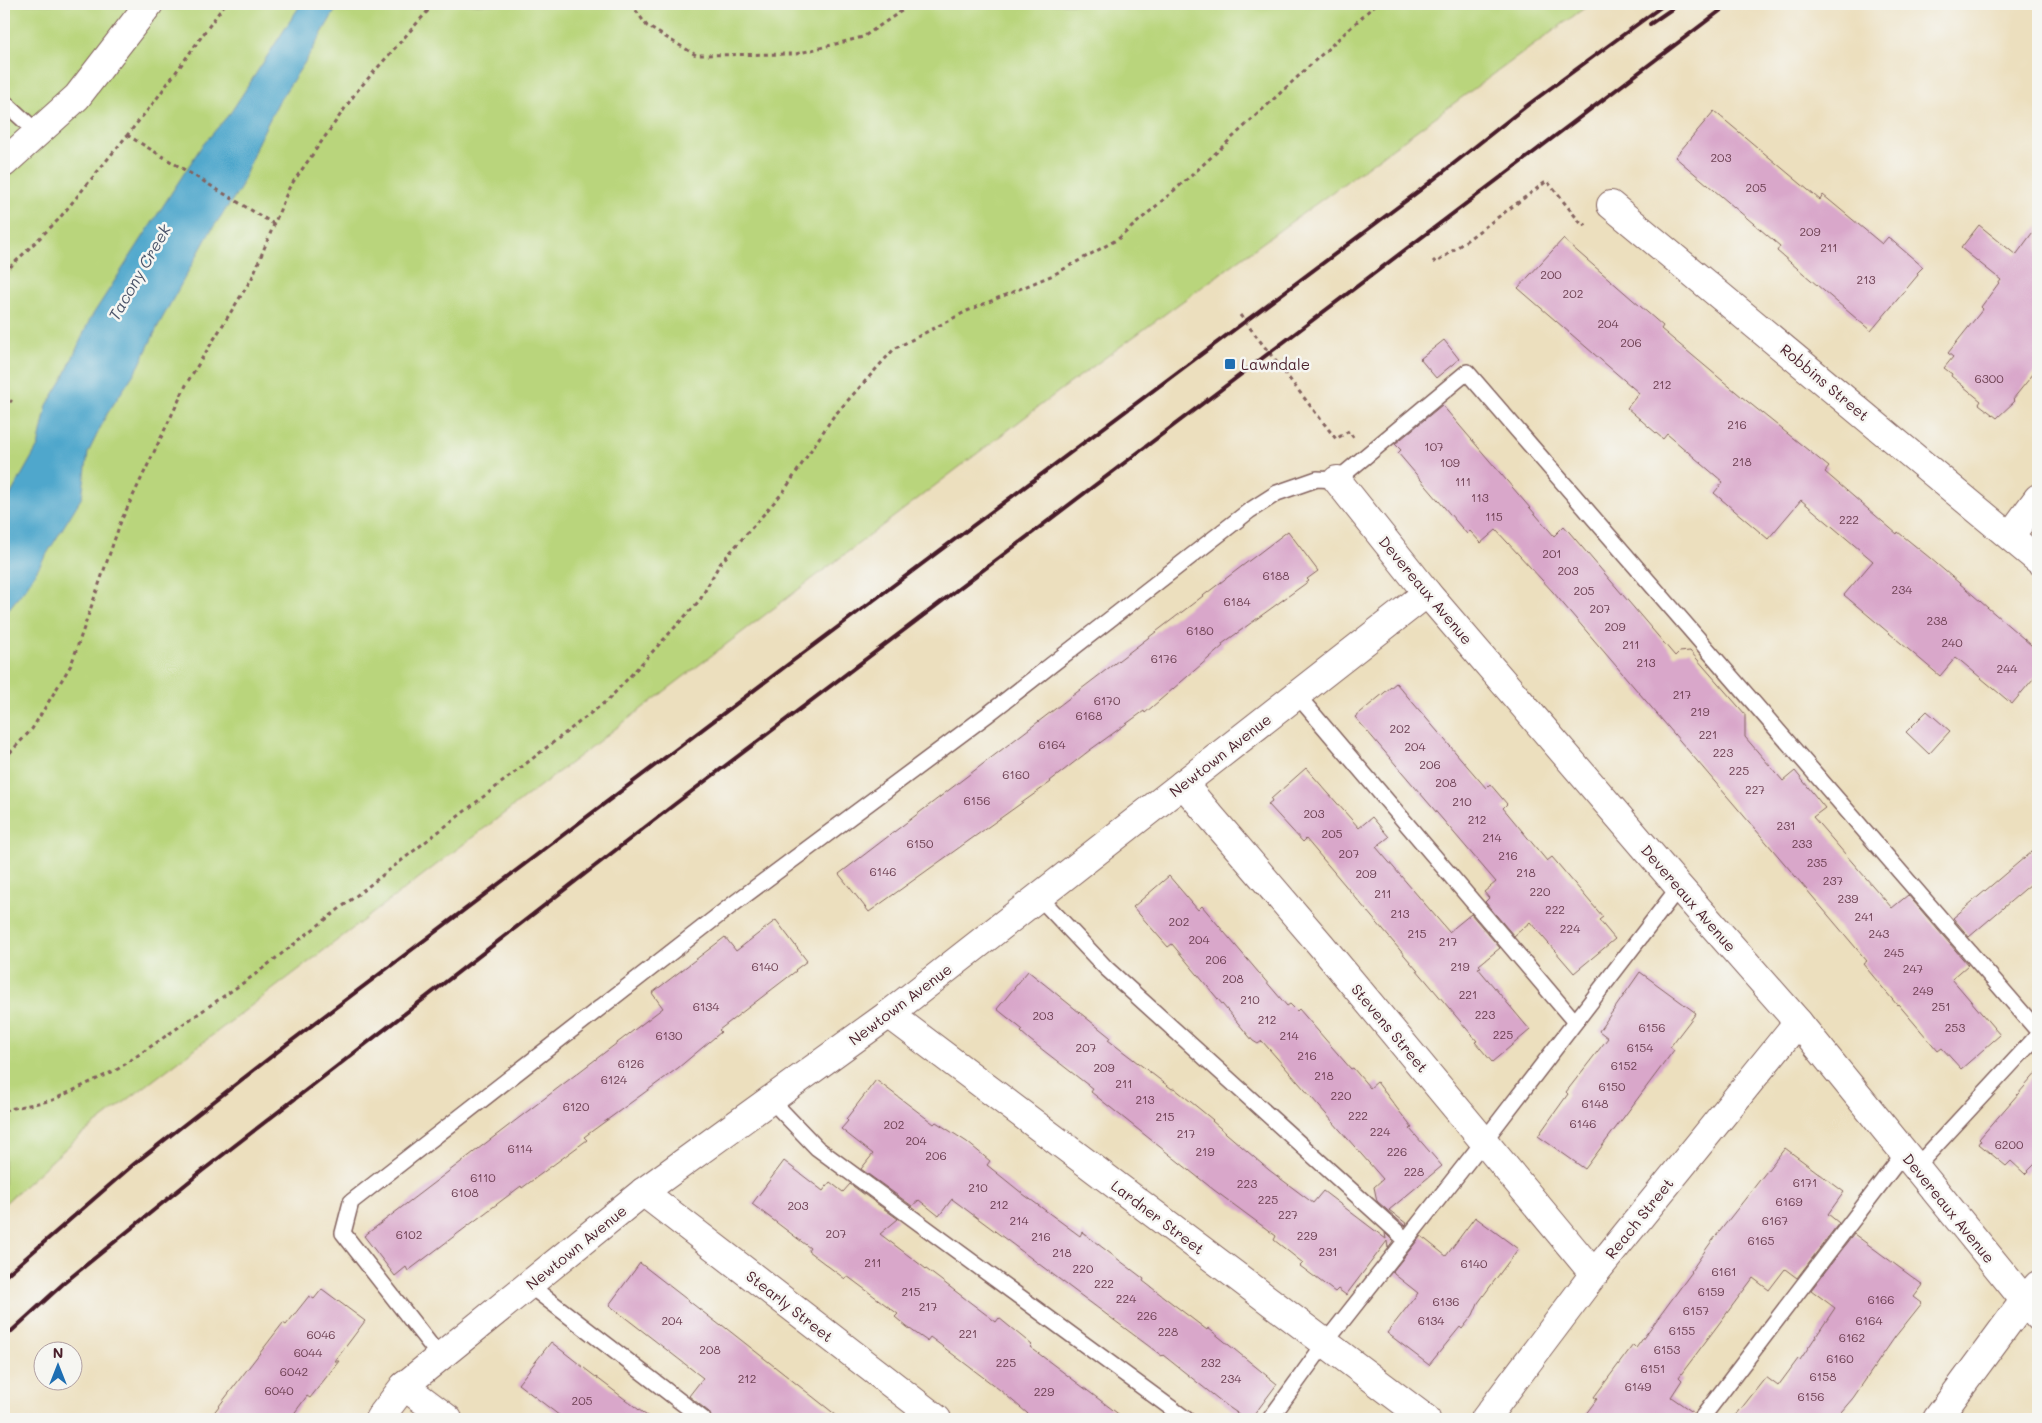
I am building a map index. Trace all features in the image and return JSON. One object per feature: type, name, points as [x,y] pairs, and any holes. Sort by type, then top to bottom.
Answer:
[{"type":"street","points":[[4,164],[77,97],[149,4]]},
{"type":"street","name":"Robbins Street","points":[[1611,205],[2038,560]]},
{"type":"street","name":"Devereaux Avenue","points":[[1337,480],[1427,593],[1679,887],[1798,1022],[1910,1160],[2034,1301]]},
{"type":"street","points":[[2010,536],[2038,498]]},
{"type":"street","name":"Newtown Avenue","points":[[379,1419],[404,1386],[643,1192],[889,1014],[1427,593]]},
{"type":"street","name":"Stevens Street","points":[[1183,784],[1594,1274]]},
{"type":"street","name":"Lardner Street","points":[[889,1014],[1426,1419]]},
{"type":"street","name":"Reach Street","points":[[1485,1419],[1594,1274],[1798,1022]]},
{"type":"street","name":"Stearly Street","points":[[643,1192],[937,1419]]},
{"type":"street","points":[[1937,1419],[2034,1301]]},
{"type":"street","points":[[404,1386],[448,1419]]},
{"type":"lane","points":[[4,102],[38,132]]},
{"type":"lane","points":[[440,1357],[343,1233],[351,1202],[728,908],[987,715],[1249,511],[1277,493],[1317,478],[1337,480],[1467,372],[2038,1031]]},
{"type":"lane","points":[[1297,695],[1575,1022]]},
{"type":"lane","points":[[1270,1419],[1325,1343],[1484,1141],[1679,887]]},
{"type":"lane","points":[[1039,897],[1106,968],[1406,1240]]},
{"type":"lane","points":[[1701,1419],[1910,1160],[2038,1035]]},
{"type":"lane","points":[[771,1100],[817,1148],[1186,1419]]},
{"type":"lane","points":[[529,1285],[703,1419]]},
{"type":"path","points":[[4,274],[58,220],[155,101],[225,4]]},
{"type":"path","points":[[4,759],[32,729],[71,665],[121,521],[188,381],[252,278],[289,188],[357,91],[434,4]]},
{"type":"path","points":[[631,4],[647,26],[696,55],[796,54],[863,37],[912,4]]},
{"type":"path","points":[[4,1110],[54,1100],[118,1069],[253,976],[609,700],[700,600],[719,565],[784,491],[833,416],[894,349],[967,311],[1054,275],[1118,238],[1192,175],[1376,4]]},
{"type":"path","points":[[127,135],[157,151],[274,224]]},
{"type":"path","points":[[1433,260],[1436,263],[1547,181],[1583,226],[1611,205]]},
{"type":"path","points":[[1240,315],[1336,439],[1349,431],[1368,454]]},
{"type":"path","points":[[4,395],[12,402]]},
{"type":"green space","points":[[4,4],[1590,4],[1058,392],[76,1139],[4,1204]]},
{"type":"water","name":"Tacony Creek","points":[[301,4],[339,4],[307,59],[279,101],[258,142],[240,189],[210,232],[158,326],[139,366],[107,414],[88,453],[82,497],[27,586],[4,615],[4,512],[12,492],[38,446],[47,405],[64,377],[90,319],[201,147],[231,112]]},
{"type":"building","points":[[1714,111],[1820,200],[1823,195],[1882,244],[1888,237],[1923,267],[1871,331],[1777,251],[1780,246],[1675,157]]},
{"type":"building","points":[[1979,225],[2016,255],[2038,225],[2038,368],[2013,399],[2015,401],[1997,418],[1979,404],[1981,401],[1944,368],[1953,357],[1948,353],[1983,309],[1981,307],[2001,280],[1961,248]]},
{"type":"building","points":[[1563,239],[1663,326],[1661,329],[1829,467],[1825,472],[1897,534],[1898,532],[1930,558],[2038,651],[2038,673],[2012,704],[1956,657],[1940,676],[1844,595],[1873,561],[1801,500],[1768,539],[1714,493],[1723,482],[1667,434],[1663,439],[1627,408],[1639,393],[1518,288]]},
{"type":"building","points":[[1444,340],[1459,359],[1436,378],[1420,359]]},
{"type":"building","points":[[1442,405],[1554,536],[1564,526],[1675,656],[1679,652],[1690,651],[1745,714],[1745,737],[1783,781],[1795,771],[1825,808],[1813,817],[1892,908],[1908,895],[1968,965],[1952,979],[2000,1035],[1961,1069],[1942,1048],[1938,1051],[1897,1005],[1863,964],[1867,961],[1553,592],[1496,530],[1481,543],[1470,531],[1467,534],[1398,453],[1401,450],[1395,444]]},
{"type":"building","points":[[1288,531],[1318,571],[1307,579],[1309,581],[1222,644],[1223,646],[1145,713],[1144,711],[1090,750],[1051,782],[869,912],[839,874]]},
{"type":"building","points":[[1396,683],[1486,788],[1490,784],[1507,804],[1503,808],[1547,861],[1552,857],[1603,917],[1599,920],[1615,939],[1574,973],[1530,922],[1514,936],[1485,902],[1489,898],[1484,892],[1496,882],[1355,717]]},
{"type":"building","points":[[1927,711],[1950,731],[1929,754],[1906,732]]},
{"type":"building","points":[[1306,768],[1359,828],[1372,817],[1389,837],[1376,847],[1449,932],[1471,914],[1500,948],[1479,965],[1481,967],[1478,968],[1530,1030],[1492,1062],[1475,1042],[1477,1041],[1306,839],[1303,842],[1268,804],[1272,801],[1271,799]]},
{"type":"building","points":[[2038,846],[2038,878],[1969,937],[1953,918]]},
{"type":"building","points":[[1169,876],[1198,910],[1202,906],[1287,1006],[1290,1004],[1297,1011],[1299,1009],[1370,1088],[1377,1082],[1412,1128],[1410,1129],[1442,1166],[1389,1210],[1407,1224],[1405,1226],[1377,1201],[1374,1187],[1383,1179],[1262,1041],[1258,1044],[1253,1041],[1172,944],[1168,947],[1133,907]]},
{"type":"building","points":[[776,920],[807,961],[719,1030],[721,1032],[678,1068],[584,1137],[587,1140],[522,1188],[521,1186],[408,1271],[406,1267],[395,1276],[364,1236],[663,1008],[652,993],[725,937],[736,951]]},
{"type":"building","points":[[1028,971],[1110,1037],[1108,1040],[1172,1089],[1174,1088],[1213,1120],[1269,1170],[1313,1203],[1323,1191],[1386,1239],[1385,1233],[1393,1241],[1388,1248],[1387,1241],[1346,1295],[1338,1289],[1335,1292],[1300,1266],[1303,1263],[1274,1240],[1276,1236],[1214,1190],[1091,1092],[1093,1089],[1030,1040],[1021,1032],[1023,1030],[997,1009]]},
{"type":"building","points":[[1640,972],[1696,1013],[1670,1047],[1674,1050],[1585,1169],[1538,1136],[1568,1094],[1566,1092],[1608,1038],[1599,1031]]},
{"type":"building","points":[[2038,1071],[2038,1161],[2025,1174],[2011,1161],[2006,1166],[1979,1144],[1981,1141],[1979,1139]]},
{"type":"building","points":[[876,1080],[934,1124],[936,1122],[967,1142],[990,1161],[987,1165],[1023,1194],[1080,1236],[1082,1232],[1207,1330],[1208,1328],[1277,1384],[1251,1419],[1246,1419],[1227,1406],[1163,1355],[952,1199],[939,1216],[919,1200],[912,1206],[861,1169],[873,1154],[841,1129],[848,1121],[846,1119]]},
{"type":"building","points":[[1785,1148],[1844,1192],[1828,1214],[1839,1223],[1797,1278],[1785,1269],[1769,1290],[1753,1278],[1679,1377],[1682,1380],[1671,1397],[1694,1413],[1692,1419],[1582,1419],[1597,1399],[1594,1397],[1633,1345],[1636,1348],[1692,1272],[1709,1245]]},
{"type":"building","points":[[784,1161],[823,1191],[830,1182],[843,1192],[850,1184],[898,1219],[880,1234],[996,1322],[999,1318],[1032,1345],[1030,1347],[1125,1419],[1034,1419],[1000,1390],[930,1337],[927,1341],[907,1327],[895,1317],[898,1314],[847,1276],[845,1279],[808,1251],[810,1248],[752,1204]]},
{"type":"building","points":[[1475,1217],[1518,1249],[1478,1303],[1473,1315],[1462,1329],[1460,1327],[1429,1365],[1387,1333],[1418,1293],[1394,1274],[1393,1271],[1421,1236],[1446,1256]]},
{"type":"building","points":[[1854,1234],[1923,1285],[1914,1297],[1922,1303],[1895,1337],[1853,1398],[1835,1419],[1733,1419],[1766,1377],[1778,1386],[1798,1359],[1800,1360],[1835,1308],[1811,1290]]},
{"type":"building","points":[[640,1263],[841,1419],[712,1419],[709,1412],[689,1396],[703,1378],[609,1305]]},
{"type":"building","points":[[322,1289],[365,1321],[335,1361],[339,1361],[310,1398],[307,1396],[290,1419],[209,1419],[283,1323],[286,1325],[309,1296],[314,1299]]},
{"type":"building","points":[[551,1342],[651,1419],[564,1419],[518,1384]]},
{"type":"railway","points":[[4,1277],[134,1164],[286,1045],[786,666],[1419,191],[1529,104],[1665,4]]},
{"type":"railway","points":[[1650,24],[1679,4]]},
{"type":"railway","points":[[4,1338],[64,1283],[202,1171],[675,804],[1729,4]]},
{"type":"place","name":"Lawndale","points":[[1230,364]]}]
